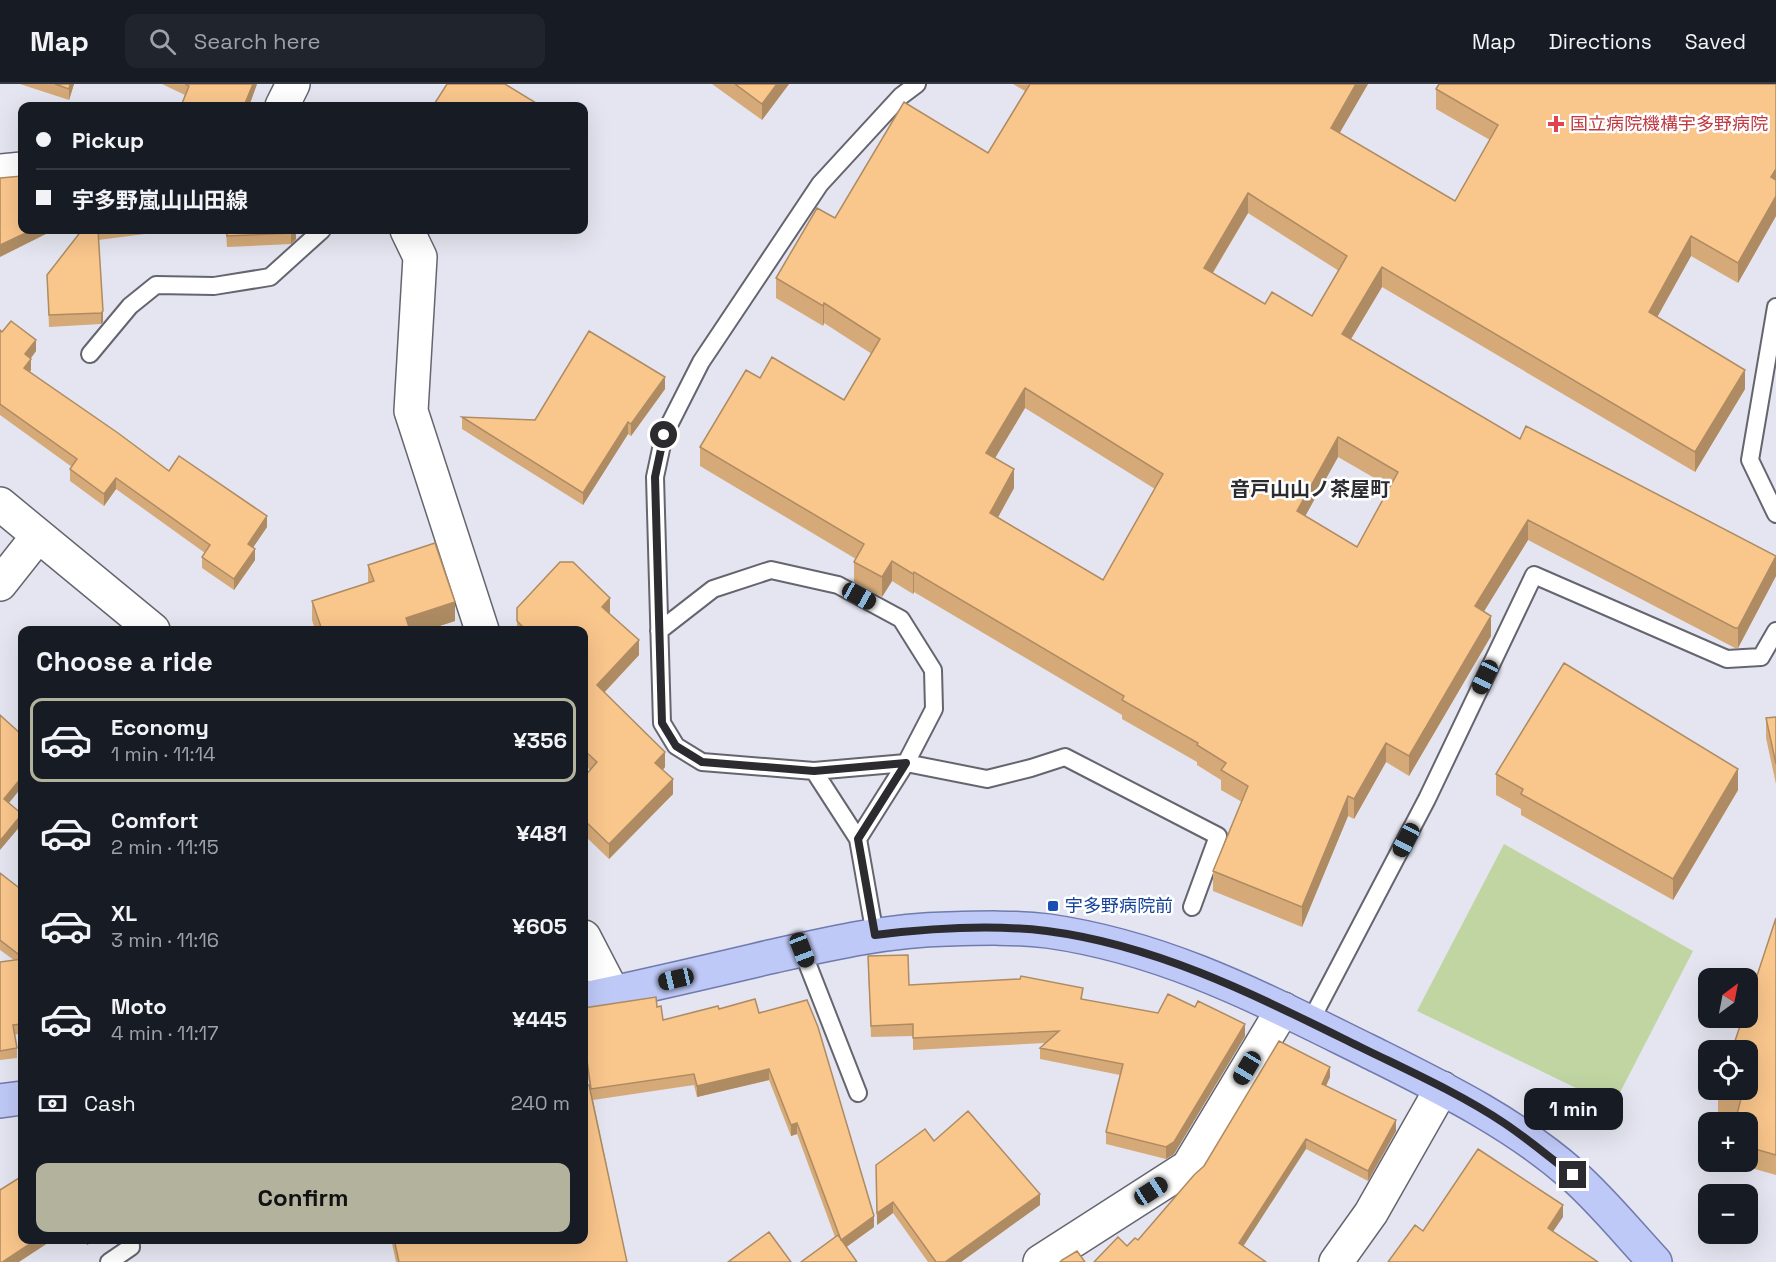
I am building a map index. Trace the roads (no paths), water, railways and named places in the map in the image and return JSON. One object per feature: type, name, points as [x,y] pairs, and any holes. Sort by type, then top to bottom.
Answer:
[{"type":"main road","points":[[598,996],[844,940],[936,929],[1006,928],[1047,931],[1132,949],[1179,963],[1232,985],[1442,1088],[1503,1123],[1573,1175],[1655,1262]]},
{"type":"main road","points":[[0,1101],[18,1099]]},
{"type":"street","points":[[284,102],[292,84]]},
{"type":"street","points":[[0,171],[18,169]]},
{"type":"street","points":[[409,234],[420,257],[411,411],[481,626]]},
{"type":"street","points":[[0,504],[148,626]]},
{"type":"street","points":[[0,584],[38,536]]},
{"type":"street","points":[[588,953],[598,996]]},
{"type":"street","points":[[1040,1262],[1188,1167],[1296,1016]]},
{"type":"street","points":[[1336,1262],[1371,1214],[1442,1088]]},
{"type":"lane","points":[[917,84],[901,96],[820,184],[701,362],[664,435],[655,477],[662,723],[676,746],[702,762],[814,771],[906,763],[987,779],[1065,757],[1218,836],[1192,907]]},
{"type":"lane","points":[[90,354],[130,306],[156,285],[214,286],[270,277],[318,234]]},
{"type":"lane","points":[[1776,307],[1750,460],[1776,514]]},
{"type":"lane","points":[[659,631],[713,588],[771,570],[838,585],[901,619],[933,670],[934,709],[906,763],[858,839]]},
{"type":"lane","points":[[1296,1016],[1427,799],[1534,574],[1727,659],[1761,657],[1776,631]]},
{"type":"lane","points":[[814,771],[858,839],[875,935]]},
{"type":"lane","points":[[802,950],[858,1094]]},
{"type":"lane","points":[[109,1262],[131,1247],[131,1244]]},
{"type":"place","name":"国立病院機構宇多野病院","points":[[1556,124]]},
{"type":"place","name":"宇多野病院前","points":[[1053,906]]},
{"type":"district","name":"音戸山山ノ茶屋町","points":[[1310,489]]}]
